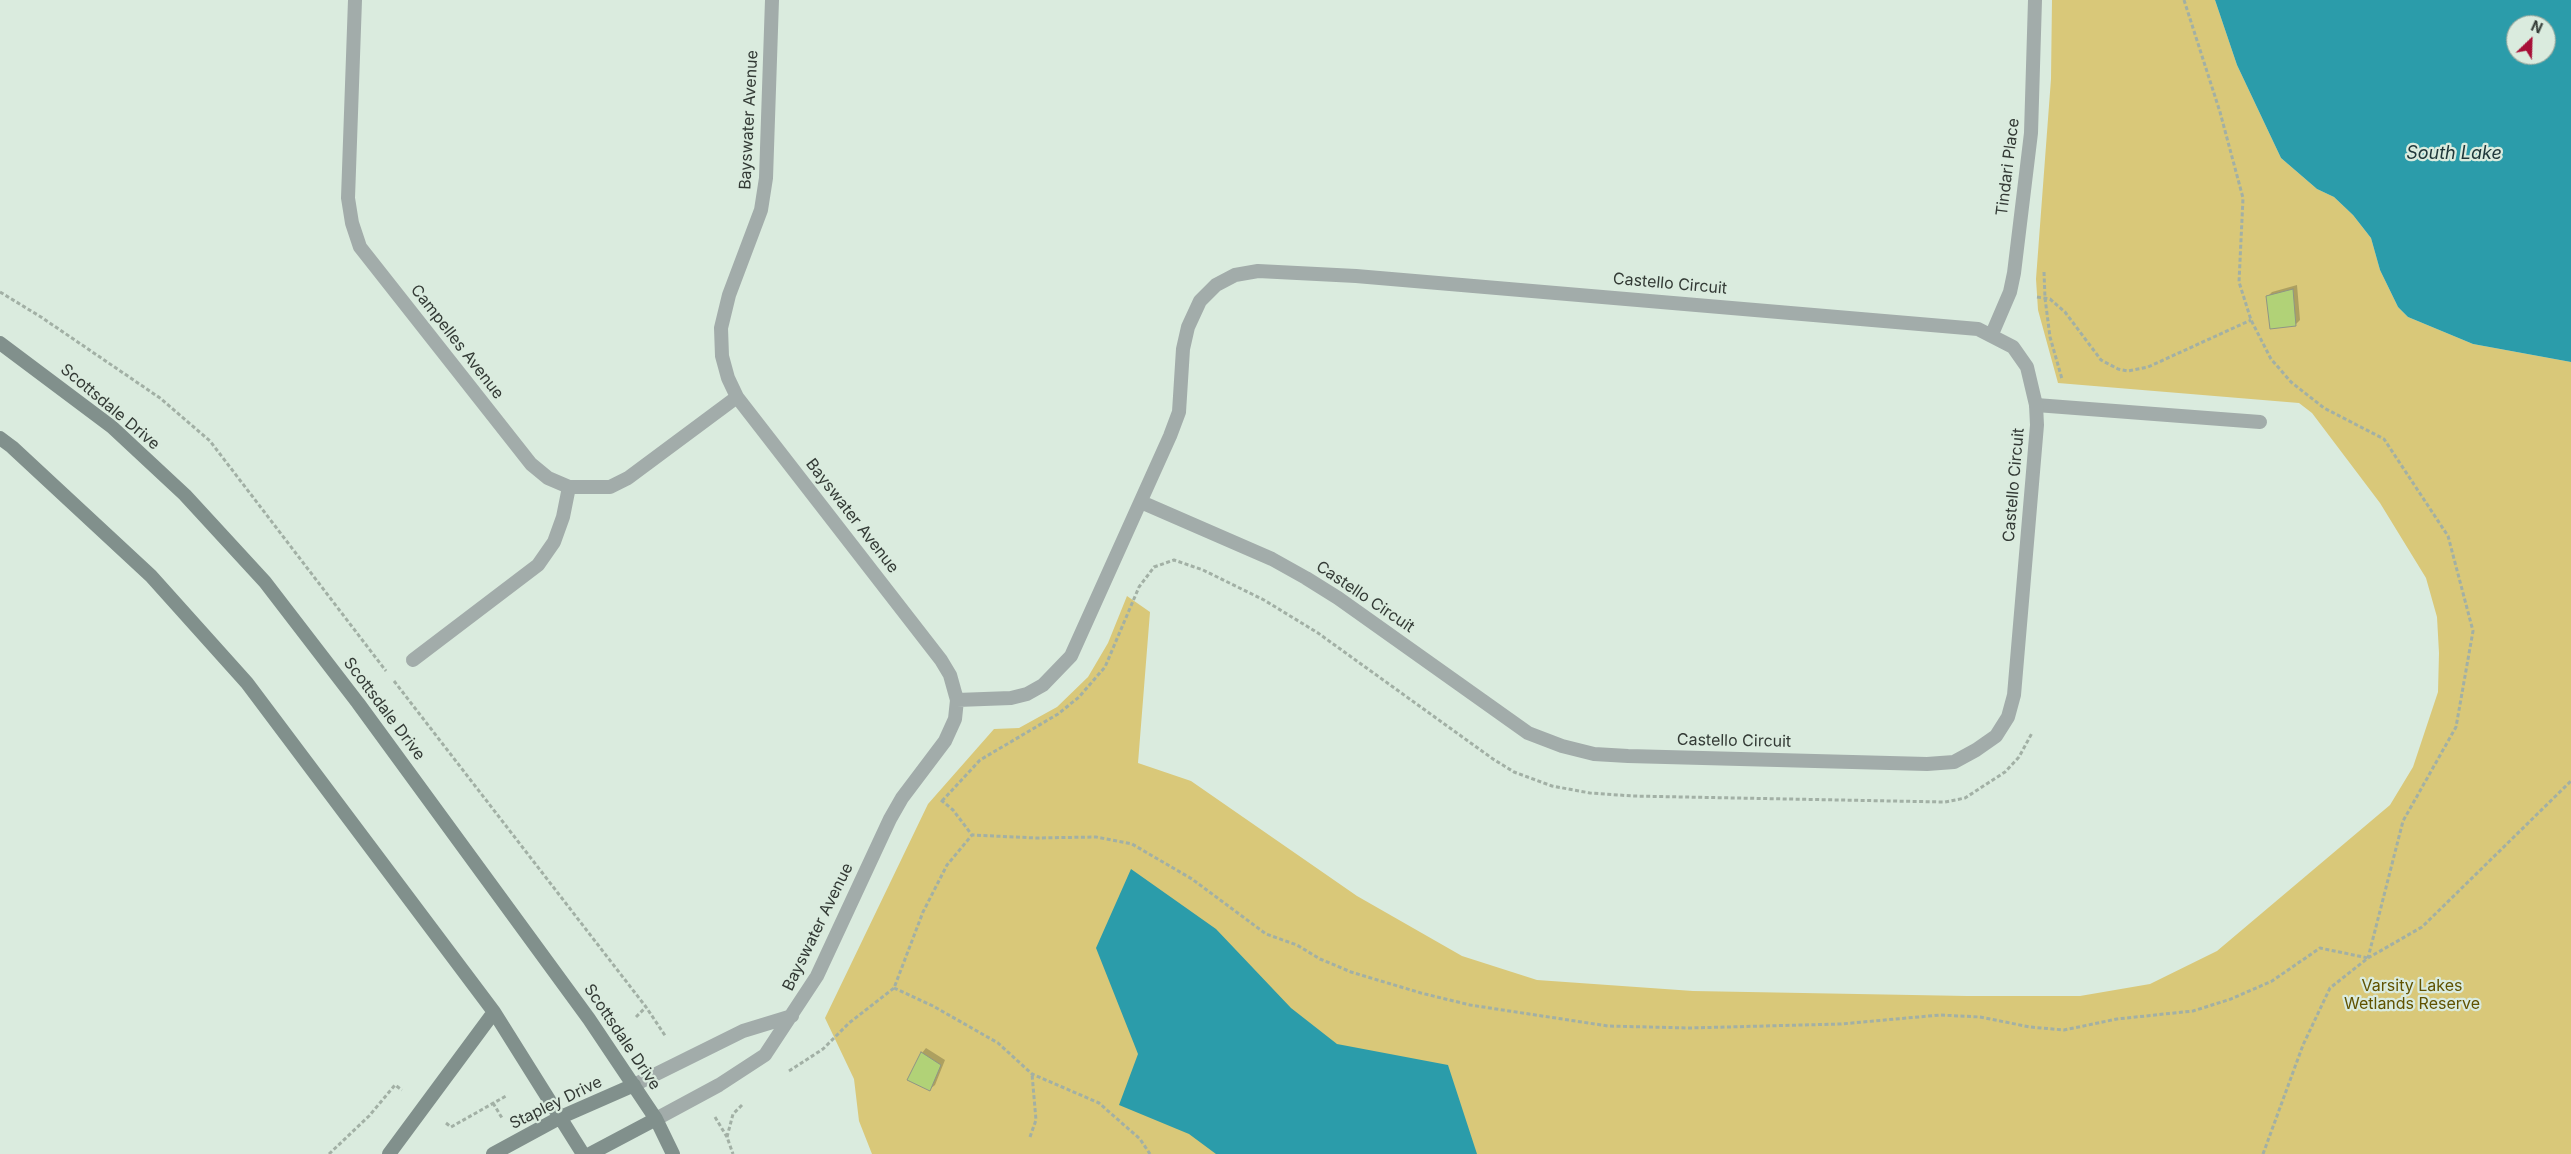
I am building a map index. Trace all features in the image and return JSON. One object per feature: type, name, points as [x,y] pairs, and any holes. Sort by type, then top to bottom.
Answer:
[{"type":"main road","name":"Scottsdale Drive","points":[[0,343],[112,428],[185,495],[265,582],[317,647],[511,909],[634,1085],[656,1119],[673,1154]]},
{"type":"main road","points":[[0,438],[151,576],[247,683],[494,1012],[583,1154]]},
{"type":"main road","points":[[389,1154],[494,1012]]},
{"type":"main road","name":"Stapley Drive","points":[[494,1154],[561,1117],[634,1085]]},
{"type":"main road","points":[[590,1154],[656,1119]]},
{"type":"street","name":"Campelles Avenue","points":[[355,0],[348,198],[352,223],[360,247],[531,464],[548,478],[569,487],[587,489],[610,487],[628,478],[737,397]]},
{"type":"street","name":"Bayswater Avenue","points":[[656,1119],[718,1085],[765,1056],[817,976],[890,819],[916,779],[945,741],[955,719],[957,700],[950,675],[941,660],[737,397],[728,378],[722,356],[721,328],[729,294],[761,210],[766,178],[772,0]]},
{"type":"street","name":"Tindari Place","points":[[1992,334],[2010,292],[2031,133],[2035,0]]},
{"type":"street","name":"Castello Circuit","points":[[957,700],[1011,698],[1027,694],[1043,685],[1071,656],[1141,502],[1179,412],[1183,349],[1188,327],[1200,301],[1216,285],[1235,275],[1273,271],[1356,276],[1951,325],[1978,329],[1992,334],[2014,347],[2027,367],[2036,405],[2037,425],[2014,695],[2008,717],[1996,736],[1954,762],[1927,764],[1628,756],[1594,754],[1562,746],[1528,733],[1338,598],[1306,578],[1272,560],[1141,502]]},
{"type":"street","points":[[2036,405],[2260,422]]},
{"type":"street","points":[[413,660],[538,565],[554,542],[563,517],[569,487]]},
{"type":"street","name":"Bayswater Avenue","points":[[634,1085],[743,1031],[792,1016]]},
{"type":"path","points":[[2184,0],[2220,112],[2243,198],[2239,282],[2252,320],[2271,359],[2291,382],[2324,408],[2384,439],[2448,536],[2473,631],[2456,727],[2403,822],[2368,958]]},
{"type":"path","points":[[2044,265],[2044,298],[2050,336],[2061,375],[2064,407]]},
{"type":"path","points":[[0,292],[48,322],[160,398],[210,441],[646,1007],[666,1037]]},
{"type":"path","points":[[2010,292],[2050,299],[2065,312],[2101,360],[2118,370],[2128,371],[2148,367],[2252,320]]},
{"type":"path","points":[[942,801],[980,760],[1058,714],[1079,697],[1105,667],[1139,587],[1154,567],[1174,560],[1203,570],[1264,600],[1318,633],[1492,759],[1514,772],[1552,786],[1590,793],[1633,796],[1945,802],[1966,798],[2005,772],[2019,757],[2034,728]]},
{"type":"path","points":[[916,779],[953,810],[972,835]]},
{"type":"path","points":[[2263,1154],[2303,1045],[2330,988],[2368,958],[2422,927],[2571,781]]},
{"type":"path","points":[[972,835],[1036,838],[1096,837],[1132,844],[1192,879],[1266,934],[1297,945],[1320,959],[1351,972],[1421,994],[1470,1005],[1608,1026],[1688,1028],[1841,1024],[1940,1014],[1980,1017],[2030,1027],[2064,1030],[2117,1019],[2193,1011],[2231,999],[2272,981],[2320,948],[2368,958]]},
{"type":"path","points":[[823,1049],[855,1018],[894,988],[923,912],[947,865],[972,835]]},
{"type":"path","points":[[894,988],[933,1006],[998,1043],[1032,1074],[1099,1103],[1140,1139],[1150,1154]]},
{"type":"path","points":[[636,1017],[646,1007]]},
{"type":"path","points":[[1030,1137],[1036,1120],[1032,1074]]},
{"type":"path","points":[[329,1154],[369,1116],[395,1085],[406,1093]]},
{"type":"path","points":[[441,1119],[451,1127],[506,1096]]},
{"type":"path","points":[[493,1104],[504,1123]]},
{"type":"path","points":[[715,1116],[727,1136],[733,1154]]},
{"type":"green space","name":"Varsity Lakes Wetlands Reserve","points":[[2052,0],[2215,0],[2237,65],[2281,158],[2317,189],[2334,197],[2353,215],[2371,238],[2380,270],[2398,307],[2408,317],[2473,344],[2571,362],[2571,1154],[872,1154],[859,1121],[854,1079],[825,1018],[928,804],[994,729],[1019,728],[1057,707],[1088,677],[1108,643],[1127,596],[1150,612],[1138,763],[1191,781],[1357,896],[1462,956],[1537,980],[1693,991],[1967,996],[2080,996],[2150,984],[2217,951],[2390,805],[2413,767],[2438,692],[2439,653],[2437,617],[2426,578],[2380,503],[2312,413],[2299,403],[2058,383],[2038,310],[2036,279],[2051,79]]},
{"type":"water","name":"South Lake","points":[[2215,0],[2571,0],[2571,362],[2473,344],[2408,317],[2398,307],[2380,270],[2371,238],[2353,215],[2334,197],[2317,189],[2281,158],[2237,65]]},
{"type":"water","points":[[1131,869],[1216,929],[1291,1008],[1337,1044],[1448,1065],[1477,1154],[1216,1154],[1189,1134],[1119,1105],[1138,1054],[1096,948]]},
{"type":"building","points":[[2293,289],[2296,326],[2270,329],[2266,296]]},
{"type":"building","points":[[921,1052],[941,1065],[930,1091],[907,1080]]}]
